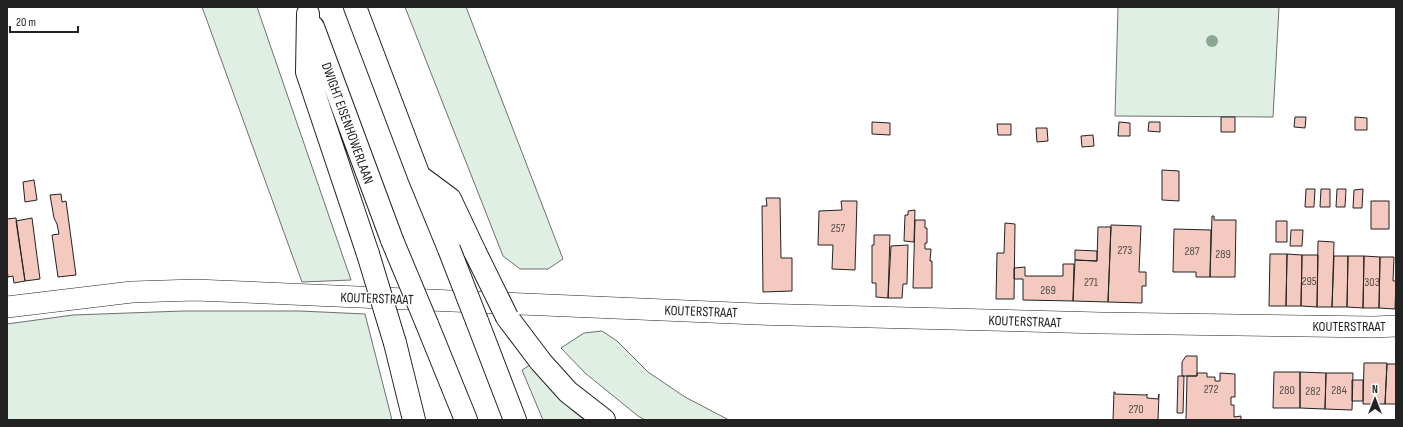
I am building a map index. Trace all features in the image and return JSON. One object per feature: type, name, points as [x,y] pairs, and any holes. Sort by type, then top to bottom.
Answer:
[{"type":"highway","points":[[355,7],[419,176],[516,420]]},
{"type":"highway","points":[[306,11],[307,72],[368,254],[395,343],[414,420]]},
{"type":"highway","name":"DWIGHT EISENHOWERLAAN","points":[[306,11],[392,240],[466,420]]},
{"type":"highway","points":[[419,176],[450,199],[507,317],[541,362],[568,392],[604,420]]},
{"type":"street","name":"KOUTERSTRAAT","points":[[7,307],[132,292],[195,290],[765,314],[1102,323],[1374,327],[1396,326]]},
{"type":"green space","points":[[202,7],[257,7],[351,280],[302,282]]},
{"type":"green space","points":[[405,7],[466,7],[563,259],[548,269],[520,269],[503,256]]},
{"type":"green space","points":[[1118,7],[1279,7],[1273,117],[1115,116]]},
{"type":"green space","points":[[183,311],[300,311],[365,314],[392,420],[7,420],[7,324],[73,315]]},
{"type":"green space","points":[[602,331],[617,341],[648,372],[685,397],[729,420],[645,420],[638,416],[585,373],[561,348],[584,333]]},
{"type":"green space","points":[[530,365],[573,411],[585,420],[543,420],[522,370]]},
{"type":"building","points":[[1221,117],[1235,117],[1235,132],[1221,132]]},
{"type":"building","points":[[1295,117],[1306,117],[1305,128],[1294,127]]},
{"type":"building","points":[[1355,117],[1367,118],[1367,130],[1355,130]]},
{"type":"building","points":[[872,122],[890,123],[890,135],[872,134]]},
{"type":"building","points":[[1119,122],[1130,123],[1130,136],[1118,136]]},
{"type":"building","points":[[1149,122],[1160,122],[1160,132],[1148,131]]},
{"type":"building","points":[[997,124],[1011,124],[1011,135],[998,135]]},
{"type":"building","points":[[1036,128],[1047,128],[1048,141],[1037,142]]},
{"type":"building","points":[[1093,135],[1094,146],[1082,147],[1081,136]]},
{"type":"building","points":[[1162,170],[1179,171],[1179,201],[1162,200]]},
{"type":"building","points":[[34,180],[37,200],[25,202],[23,182]]},
{"type":"building","points":[[1306,189],[1315,189],[1314,207],[1305,207]]},
{"type":"building","points":[[1321,189],[1330,189],[1330,207],[1320,207]]},
{"type":"building","points":[[1337,189],[1346,189],[1345,207],[1336,207]]},
{"type":"building","points":[[1363,189],[1362,208],[1353,208],[1354,190]]},
{"type":"building","points":[[61,194],[62,202],[66,201],[76,275],[58,277],[52,235],[59,234],[54,218],[50,195]]},
{"type":"building","points":[[766,198],[780,198],[781,258],[792,258],[792,291],[763,292],[762,206],[767,206]]},
{"type":"building","points":[[841,201],[857,201],[855,270],[832,269],[833,245],[818,245],[819,211],[842,210]]},
{"type":"building","points":[[1371,201],[1389,201],[1389,229],[1371,229]]},
{"type":"building","points":[[915,210],[914,242],[904,241],[905,215],[908,215],[908,211]]},
{"type":"building","points":[[1212,216],[1214,216],[1214,220],[1236,220],[1235,277],[1210,277]]},
{"type":"building","points":[[16,218],[25,281],[14,283],[13,276],[8,277],[7,269],[7,219]]},
{"type":"building","points":[[32,218],[40,279],[25,281],[16,221]]},
{"type":"building","points":[[915,220],[925,220],[925,228],[927,228],[927,243],[925,243],[925,249],[931,249],[930,261],[932,261],[932,288],[913,288]]},
{"type":"building","points":[[1276,221],[1287,221],[1287,242],[1276,242]]},
{"type":"building","points":[[1005,223],[1015,224],[1014,299],[996,299],[997,253],[1004,253]]},
{"type":"building","points":[[1111,225],[1141,226],[1139,272],[1146,272],[1146,286],[1142,286],[1142,303],[1108,302]]},
{"type":"building","points":[[1098,227],[1111,227],[1108,302],[1073,301],[1075,260],[1097,261]]},
{"type":"building","points":[[1174,229],[1211,230],[1210,277],[1196,277],[1196,272],[1173,272]]},
{"type":"building","points":[[1291,230],[1303,230],[1302,246],[1290,246]]},
{"type":"building","points":[[874,235],[890,235],[888,298],[876,297],[876,283],[872,283],[872,245],[874,245]]},
{"type":"building","points":[[1318,241],[1334,242],[1332,307],[1317,307]]},
{"type":"building","points":[[908,245],[907,284],[903,284],[902,298],[888,298],[891,246]]},
{"type":"building","points":[[1075,250],[1097,251],[1097,261],[1075,260]]},
{"type":"building","points":[[1270,254],[1287,254],[1286,306],[1269,306]]},
{"type":"building","points":[[1287,254],[1302,255],[1301,306],[1286,306]]},
{"type":"building","points":[[1302,255],[1318,255],[1317,307],[1301,306]]},
{"type":"building","points":[[1334,256],[1348,256],[1347,307],[1332,307]]},
{"type":"building","points":[[1348,256],[1364,256],[1363,308],[1347,307]]},
{"type":"building","points":[[1364,256],[1380,257],[1379,308],[1363,308]]},
{"type":"building","points":[[1380,257],[1394,257],[1393,281],[1396,281],[1395,309],[1379,308]]},
{"type":"building","points":[[1063,264],[1074,264],[1073,301],[1023,300],[1023,279],[1014,279],[1014,268],[1025,267],[1025,276],[1063,276]]},
{"type":"building","points":[[1186,356],[1197,356],[1197,376],[1182,376],[1182,362]]},
{"type":"building","points":[[1364,363],[1387,363],[1385,404],[1363,404]]},
{"type":"building","points":[[1387,364],[1396,364],[1396,404],[1385,404]]},
{"type":"building","points":[[1274,372],[1300,372],[1300,408],[1273,408]]},
{"type":"building","points":[[1300,372],[1326,373],[1325,409],[1300,408]]},
{"type":"building","points":[[1197,373],[1207,373],[1207,377],[1215,377],[1215,381],[1220,381],[1220,373],[1235,374],[1235,397],[1231,397],[1231,405],[1234,405],[1234,417],[1241,416],[1241,420],[1186,420],[1187,376],[1197,376]]},
{"type":"building","points":[[1326,373],[1353,373],[1352,410],[1325,409]]},
{"type":"building","points":[[1178,376],[1184,376],[1183,413],[1177,413]]},
{"type":"building","points":[[1352,380],[1363,380],[1363,401],[1352,401]]},
{"type":"building","points":[[1114,392],[1115,394],[1147,394],[1147,398],[1158,399],[1159,394],[1158,420],[1113,420]]}]
